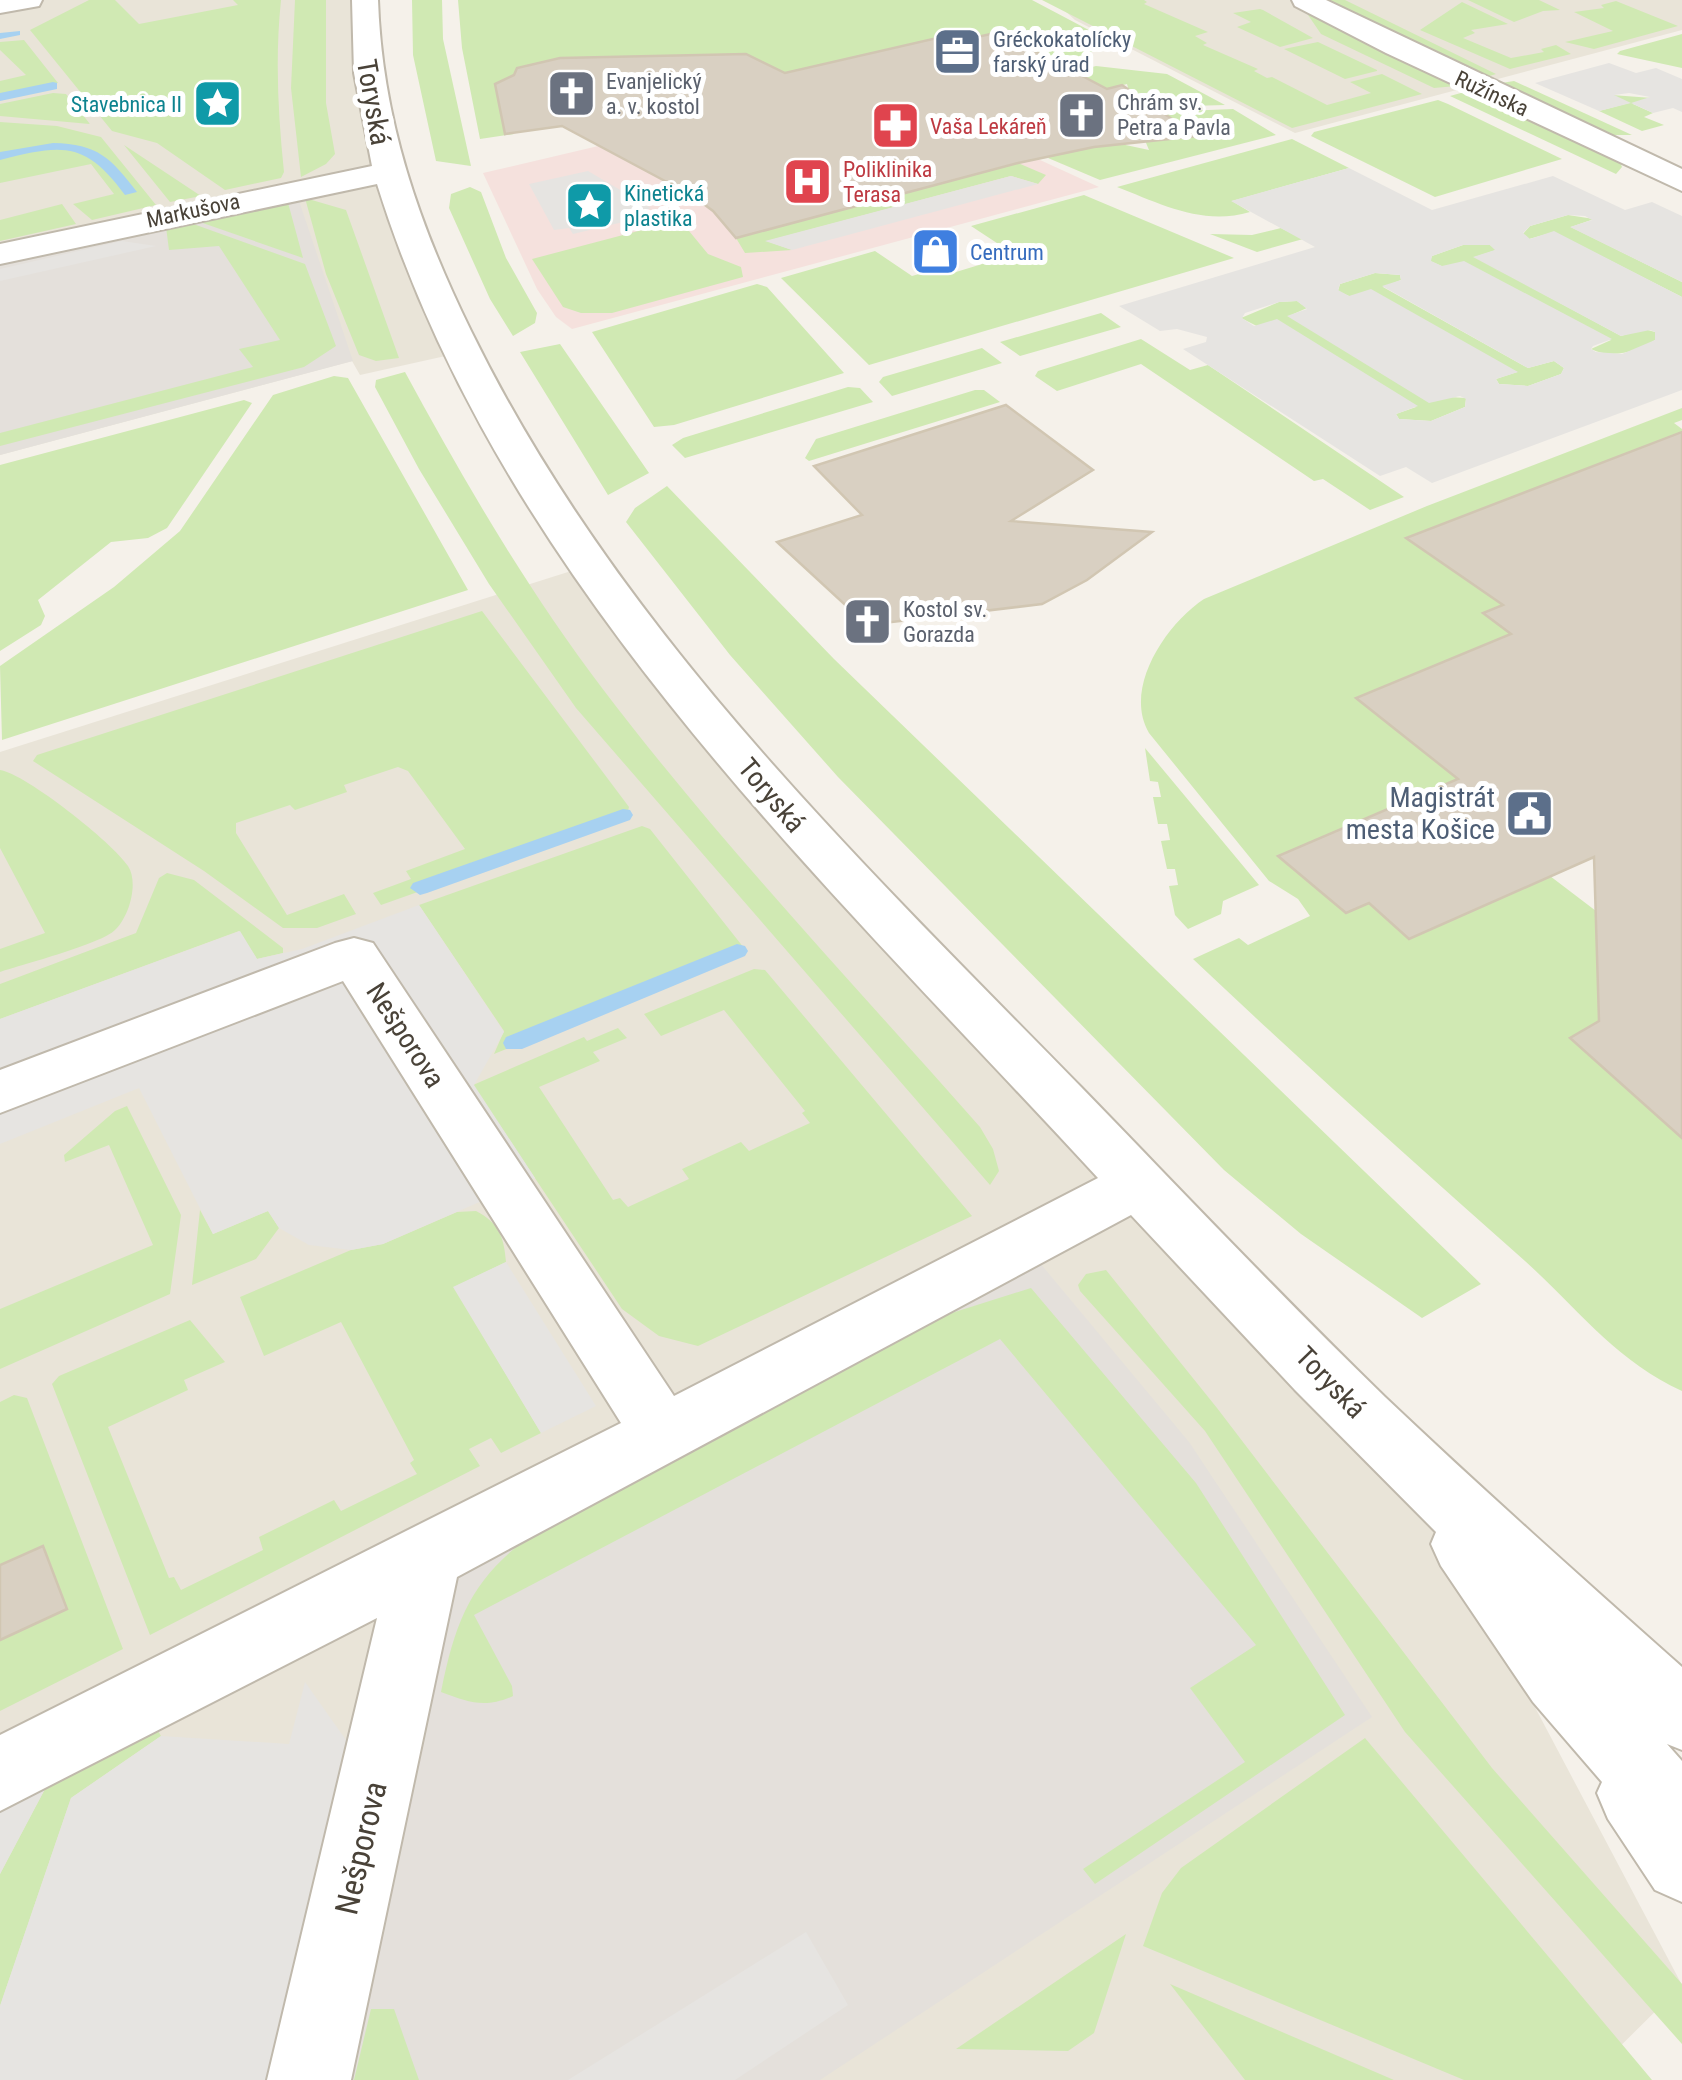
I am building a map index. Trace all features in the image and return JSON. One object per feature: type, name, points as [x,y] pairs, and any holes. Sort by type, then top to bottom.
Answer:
[{"type":"street","points":[[0,5],[29,0]]},
{"type":"street","name":"Toryská","points":[[365,0],[363,46],[387,173],[459,353],[588,566],[686,694],[820,852],[1402,1456],[1682,1715]]},
{"type":"street","name":"Ružínska","points":[[1305,0],[1427,62],[1682,181]]},
{"type":"street","name":"Markušova","points":[[0,254],[296,188],[387,173]]},
{"type":"street","name":"Nešporova","points":[[0,1092],[354,956],[662,1434]]},
{"type":"street","points":[[0,1774],[426,1558],[1139,1184]]},
{"type":"street","name":"Toryská","points":[[1402,1456],[1559,1678],[1682,1817]]},
{"type":"street","name":"Nešporova","points":[[309,2080],[426,1558]]},
{"type":"street","points":[[1559,1678],[1682,1863]]},
{"type":"shaded area","points":[[0,0],[365,0],[363,46],[459,353],[360,375],[352,361],[0,455]]},
{"type":"shaded area","points":[[1053,0],[1682,0],[1682,30],[1295,133],[1075,20]]},
{"type":"shaded area","points":[[1609,63],[1636,73],[1656,68],[1682,79],[1682,112],[1673,108],[1653,113],[1631,103],[1599,111],[1535,83]],"holes":[[[1614,95],[1650,97],[1631,103]]]},
{"type":"shaded area","points":[[611,143],[1003,143],[1099,187],[572,329],[556,317],[537,289],[483,173]]},
{"type":"shaded area","points":[[1349,168],[1432,210],[1553,176],[1625,210],[1652,202],[1682,216],[1682,282],[1570,227],[1592,220],[1585,216],[1568,215],[1530,226],[1523,233],[1530,239],[1554,231],[1682,297],[1682,390],[1432,483],[1406,467],[1380,476],[1183,349],[1206,342],[1207,337],[1177,329],[1160,331],[1119,306],[1315,247],[1231,201]],"holes":[[[1463,245],[1490,245],[1495,250],[1473,257],[1621,336],[1650,330],[1655,332],[1655,340],[1622,354],[1596,352],[1591,349],[1593,346],[1612,339],[1464,261],[1442,266],[1431,261],[1432,256]],[[1375,273],[1400,275],[1401,280],[1382,286],[1528,368],[1554,361],[1564,368],[1561,374],[1528,386],[1499,384],[1496,379],[1518,372],[1371,289],[1349,296],[1338,290],[1340,284]],[[1297,301],[1307,309],[1287,316],[1429,403],[1460,396],[1466,399],[1465,407],[1431,421],[1399,419],[1396,414],[1418,406],[1277,319],[1254,326],[1242,318],[1245,313],[1279,302]]]},
{"type":"shaded area","points":[[588,171],[651,208],[639,212],[644,217],[573,234],[569,228],[554,230],[529,184]]},
{"type":"shaded area","points":[[1011,176],[1038,184],[792,250],[765,241]]},
{"type":"shaded area","points":[[295,189],[353,361],[0,455],[0,254]]},
{"type":"shaded area","points":[[122,241],[156,246],[0,281],[0,269]]},
{"type":"shaded area","points":[[587,566],[1402,1456],[1682,1985],[1586,2080],[0,2080],[0,752]]},
{"type":"shaded area","points":[[419,905],[504,1032],[474,1085],[535,1178],[383,1244],[351,1250],[309,1245],[279,1228],[268,1211],[213,1234],[139,1088],[0,1144],[0,1019],[240,931],[257,959],[302,949]]},
{"type":"shaded area","points":[[1025,1245],[1189,1442],[1372,1717],[820,2080],[309,2080],[426,1558]]},
{"type":"shaded area","points":[[506,1262],[596,1406],[541,1433],[453,1287]]},
{"type":"shaded area","points":[[305,1682],[353,1750],[267,2080],[0,2080],[0,2006],[71,1798],[161,1736],[289,1744]]},
{"type":"shaded area","points":[[46,1787],[0,1874],[0,1811]]},
{"type":"shaded area","points":[[806,1932],[848,2005],[735,2080],[568,2080]]},
{"type":"green space","points":[[89,0],[115,0],[139,24],[238,5],[233,0],[281,0],[281,178],[225,190],[157,143],[112,131],[30,30]]},
{"type":"green space","points":[[295,0],[326,0],[326,103],[335,154],[326,164],[301,177],[291,88]]},
{"type":"green space","points":[[412,0],[442,0],[443,39],[471,166],[436,161],[413,55]]},
{"type":"green space","points":[[458,0],[1032,0],[1102,37],[1086,60],[1028,74],[1029,48],[1000,32],[794,80],[746,54],[560,58],[517,68],[514,79],[497,83],[504,129],[514,134],[480,139],[462,48]]},
{"type":"green space","points":[[1042,0],[1144,0],[1144,4],[1208,32],[1195,36],[1207,43],[1203,45],[1327,105],[1371,93],[1350,82],[1382,74],[1422,94],[1292,128]]},
{"type":"green space","points":[[1325,0],[1345,0],[1496,74],[1483,78]]},
{"type":"green space","points":[[1468,0],[1539,0],[1560,10],[1543,11],[1514,22]]},
{"type":"green space","points":[[1616,1],[1678,26],[1594,49],[1565,42],[1613,31],[1574,12],[1604,8],[1601,5]]},
{"type":"green space","points":[[1462,2],[1508,24],[1471,30],[1475,33],[1463,38],[1511,58],[1544,52],[1541,49],[1556,45],[1571,54],[1510,69],[1420,30]]},
{"type":"green space","points":[[1260,9],[1313,38],[1280,47],[1237,27],[1251,22],[1233,13]]},
{"type":"green space","points":[[1306,12],[1456,86],[1434,88],[1321,34]]},
{"type":"green space","points":[[1682,34],[1682,68],[1617,54],[1620,51]]},
{"type":"green space","points":[[24,40],[58,83],[0,97],[0,81],[26,75],[0,50],[0,42]]},
{"type":"green space","points":[[1318,42],[1377,71],[1345,79],[1284,49]]},
{"type":"green space","points":[[1096,66],[1167,74],[1225,105],[1154,107],[1130,95],[1127,84],[1104,90],[1051,78]]},
{"type":"green space","points":[[1514,81],[1632,135],[1602,135],[1495,84]]},
{"type":"green space","points":[[1468,91],[1620,162],[1622,167],[1616,174],[1450,96]]},
{"type":"green space","points":[[66,94],[90,124],[0,116],[0,104]]},
{"type":"green space","points":[[1612,95],[1652,98],[1633,104],[1653,113],[1644,117],[1664,125],[1642,131],[1599,111],[1629,103]]},
{"type":"green space","points":[[1438,100],[1562,159],[1435,197],[1311,136],[1314,132]]},
{"type":"green space","points":[[1233,109],[1276,135],[1100,180],[1048,158],[1067,144],[1121,144],[1149,150],[1144,138],[1159,112]]},
{"type":"green space","points":[[0,122],[57,126],[101,137],[156,205],[92,220],[73,204],[114,194],[91,164],[0,183]]},
{"type":"green space","points":[[1292,139],[1349,168],[1232,201],[1250,212],[1232,216],[1182,211],[1117,187]]},
{"type":"green space","points":[[124,145],[201,196],[170,202]]},
{"type":"green space","points":[[1018,163],[1046,175],[1038,184],[1011,176],[767,241],[792,250],[745,253],[736,238]]},
{"type":"green space","points":[[470,187],[481,192],[506,258],[537,313],[535,323],[513,336],[490,299],[449,208],[451,194]]},
{"type":"green space","points":[[1084,195],[1234,258],[869,365],[781,278],[875,251],[912,276],[947,266],[956,272],[992,261],[984,255],[1006,249],[971,226]]},
{"type":"green space","points":[[305,198],[346,210],[399,358],[376,361],[359,355],[326,274]]},
{"type":"green space","points":[[287,199],[303,258],[194,220]]},
{"type":"green space","points":[[62,204],[76,224],[0,241],[0,220]]},
{"type":"green space","points":[[1568,215],[1594,219],[1571,227],[1682,282],[1682,297],[1554,232],[1529,239],[1523,234],[1530,226]]},
{"type":"green space","points":[[680,220],[708,254],[741,267],[743,277],[612,313],[581,313],[563,307],[532,259]]},
{"type":"green space","points":[[185,221],[305,264],[336,346],[304,367],[0,446],[0,433],[253,367],[239,349],[280,340],[219,246],[169,250],[166,227]]},
{"type":"green space","points":[[1281,228],[1303,239],[1257,252],[1210,234],[1252,235]]},
{"type":"green space","points":[[1463,245],[1490,245],[1496,250],[1475,257],[1621,336],[1644,329],[1655,332],[1655,340],[1624,353],[1599,352],[1591,349],[1611,340],[1430,261],[1432,256]]},
{"type":"green space","points":[[1375,273],[1400,275],[1401,280],[1383,287],[1528,368],[1554,361],[1564,368],[1561,374],[1528,386],[1499,384],[1496,379],[1517,372],[1338,291],[1340,284]]},
{"type":"green space","points":[[757,284],[767,287],[844,373],[674,425],[654,427],[592,332]]},
{"type":"green space","points":[[1297,301],[1307,308],[1289,316],[1448,397],[1466,398],[1465,407],[1431,421],[1399,419],[1396,414],[1416,407],[1241,318],[1279,302]]},
{"type":"green space","points":[[1101,313],[1121,327],[1020,356],[1000,342]]},
{"type":"green space","points":[[1141,339],[1190,370],[1208,365],[1404,497],[1370,510],[1323,479],[1314,481],[1141,364],[1057,391],[1035,376],[1038,371]]},
{"type":"green space","points":[[560,344],[649,473],[608,495],[520,352]]},
{"type":"green space","points":[[982,348],[1002,363],[892,396],[879,382],[883,377]]},
{"type":"green space","points":[[405,372],[498,534],[602,688],[739,856],[980,1127],[993,1149],[999,1171],[990,1185],[576,708],[489,584],[375,387],[376,380]]},
{"type":"green space","points":[[334,376],[348,378],[468,590],[2,740],[0,666],[114,587],[180,531],[273,395]]},
{"type":"green space","points":[[848,387],[860,388],[873,402],[685,458],[672,445],[683,438]]},
{"type":"green space","points":[[984,390],[1000,402],[809,461],[805,458],[816,439]]},
{"type":"green space","points":[[244,400],[252,403],[167,528],[148,538],[111,542],[38,600],[45,616],[41,625],[0,651],[0,465]]},
{"type":"green space","points":[[1682,408],[1682,420],[1674,423],[1682,434],[1407,537],[1503,605],[1483,614],[1512,635],[1357,699],[1417,747],[1439,739],[1480,770],[1278,856],[1346,913],[1369,903],[1409,939],[1550,876],[1596,911],[1600,1039],[1576,1035],[1570,1038],[1682,1138],[1682,1391],[1617,1349],[1193,959],[1239,938],[1248,945],[1310,916],[1298,899],[1269,881],[1149,733],[1142,716],[1141,697],[1152,659],[1163,641],[1189,610],[1204,599],[1427,506]]},
{"type":"green space","points":[[667,486],[834,659],[1481,1284],[1422,1318],[1301,1234],[1224,1170],[838,777],[730,655],[626,522],[635,508]]},
{"type":"green space","points":[[482,611],[629,807],[626,818],[381,905],[373,893],[411,879],[406,871],[465,849],[408,771],[398,767],[344,785],[347,792],[295,810],[290,805],[236,823],[236,833],[287,915],[344,894],[356,914],[317,928],[283,928],[204,871],[33,761],[37,755]]},
{"type":"green space","points":[[1145,748],[1259,885],[1223,901],[1221,914],[1188,929],[1175,915],[1169,886],[1178,885],[1175,869],[1167,869],[1161,841],[1170,840],[1167,824],[1158,824],[1153,797],[1161,797],[1158,782],[1150,781]]},
{"type":"green space","points":[[0,770],[29,783],[88,827],[119,855],[133,881],[131,900],[115,930],[79,947],[0,972],[0,949],[45,933],[0,848]]},
{"type":"green space","points":[[642,826],[650,829],[744,948],[739,954],[494,1054],[504,1031],[419,905]]},
{"type":"green space","points":[[167,873],[194,880],[283,948],[283,953],[257,959],[239,931],[0,1019],[0,984],[136,933],[159,878]]},
{"type":"green space","points":[[754,969],[765,970],[972,1216],[698,1346],[659,1336],[622,1309],[473,1085],[584,1037],[587,1041],[618,1028],[627,1038],[593,1052],[600,1061],[539,1087],[613,1200],[620,1198],[628,1207],[689,1179],[682,1169],[741,1142],[749,1151],[810,1123],[802,1113],[805,1111],[724,1010],[661,1036],[644,1014]]},
{"type":"green space","points":[[127,1106],[181,1215],[170,1294],[0,1369],[0,1309],[153,1245],[109,1145],[65,1162],[64,1155],[115,1111]]},
{"type":"green space","points":[[200,1210],[213,1234],[268,1211],[279,1228],[256,1259],[192,1285]]},
{"type":"green space","points":[[476,1211],[499,1232],[506,1262],[454,1287],[541,1433],[501,1453],[491,1438],[469,1449],[480,1466],[150,1635],[52,1384],[59,1376],[190,1320],[225,1362],[184,1380],[188,1390],[108,1427],[169,1578],[174,1577],[181,1590],[263,1550],[259,1537],[334,1500],[341,1511],[417,1474],[410,1463],[414,1460],[341,1322],[264,1356],[240,1297],[351,1250],[383,1244],[457,1212]]},
{"type":"green space","points":[[1106,1270],[1217,1408],[1492,1768],[1682,1984],[1682,2044],[1405,1732],[1205,1431],[1080,1291],[1078,1285],[1086,1274]]},
{"type":"green space","points":[[1031,1288],[1196,1483],[1345,1715],[1095,1884],[1083,1869],[1245,1762],[1190,1688],[1256,1645],[1000,1339],[474,1615],[512,1686],[513,1696],[477,1703],[441,1692],[455,1637],[474,1594],[504,1558],[549,1522],[939,1317]]},
{"type":"green space","points":[[14,1395],[27,1398],[123,1649],[0,1711],[0,1640],[67,1609],[43,1546],[0,1565],[0,1402]]},
{"type":"green space","points":[[157,1729],[161,1736],[71,1798],[0,2006],[0,1874],[46,1787]]},
{"type":"green space","points":[[1365,1738],[1652,2080],[1464,2080],[1143,1946],[1162,1893],[1181,1868]]},
{"type":"green space","points":[[1126,1934],[1094,2033],[1068,2051],[956,2049]]},
{"type":"green space","points":[[1170,1984],[1394,2080],[1245,2080]]},
{"type":"green space","points":[[371,2009],[394,2009],[419,2080],[354,2080]]},
{"type":"building","points":[[999,32],[1107,89],[1122,85],[1197,136],[1094,147],[1018,163],[736,238],[713,211],[693,196],[562,126],[505,134],[495,84],[514,75],[517,68],[560,58],[746,54],[785,73],[937,38],[947,44]]},
{"type":"building","name":"Kostol sv. Gorazda","points":[[1006,405],[1093,470],[1011,521],[1152,532],[1087,580],[1042,604],[867,625],[777,542],[862,515],[814,466]]},
{"type":"building","name":"Magistrát mesta Košice","points":[[1682,432],[1682,1138],[1570,1038],[1599,1021],[1594,857],[1409,939],[1369,903],[1346,913],[1278,856],[1458,779],[1356,698],[1511,634],[1483,613],[1503,605],[1406,538]]},
{"type":"building","points":[[43,1546],[67,1609],[0,1640],[0,1565]]},
{"type":"waterway","points":[[0,36],[16,33]]},
{"type":"waterway","points":[[0,97],[53,86]]},
{"type":"waterway","points":[[0,156],[39,148],[80,149],[104,160],[130,192]]},
{"type":"waterway","points":[[420,888],[623,815]]},
{"type":"waterway","points":[[514,1043],[737,951]]},
{"type":"place","name":"Gréckokatolícky farský úrad","points":[[958,52]]},
{"type":"place","name":"Evanjelický a. v. kostol","points":[[571,94]]},
{"type":"place","name":"Stavebnica II","points":[[217,104]]},
{"type":"place","name":"Chrám sv. Petra a Pavla","points":[[1082,115]]},
{"type":"place","name":"Vaša Lekáreň","points":[[895,126]]},
{"type":"place","name":"Poliklinika Terasa","points":[[808,182]]},
{"type":"place","name":"Kinetická plastika","points":[[589,206]]},
{"type":"place","name":"Centrum","points":[[935,252]]},
{"type":"place","name":"Kostol sv. Gorazda","points":[[868,622]]},
{"type":"place","name":"Magistrát mesta Košice","points":[[1530,813]]}]
